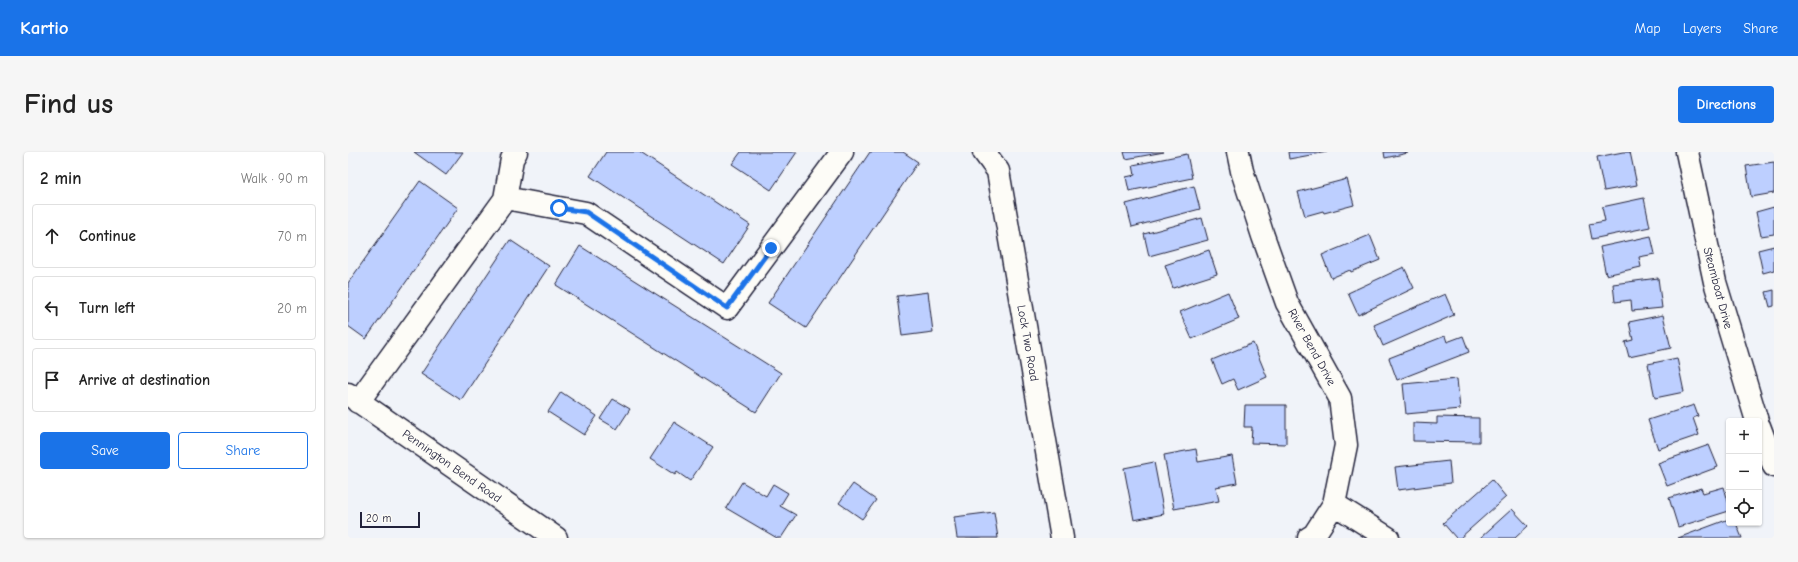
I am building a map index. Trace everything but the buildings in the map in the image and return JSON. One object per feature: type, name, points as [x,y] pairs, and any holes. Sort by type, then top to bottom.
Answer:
[{"type":"street","points":[[353,398],[505,198],[512,159],[516,152]]},
{"type":"street","points":[[505,198],[586,212],[727,308],[842,152]]},
{"type":"street","name":"Lock Two Road","points":[[984,152],[998,171],[1062,538]]},
{"type":"street","name":"River Bend Drive","points":[[1238,152],[1242,171],[1263,236],[1287,302],[1340,398],[1346,445],[1334,504],[1314,535],[1309,538]]},
{"type":"street","name":"Steamboat Drive","points":[[1687,152],[1715,282],[1756,418]]},
{"type":"street","name":"Pennington Bend Road","points":[[353,398],[556,538]]},
{"type":"street","points":[[1762,434],[1774,466]]},
{"type":"street","points":[[1334,504],[1388,538]]},
{"type":"route","points":[[559,208],[586,212],[727,308],[771,248]]}]
